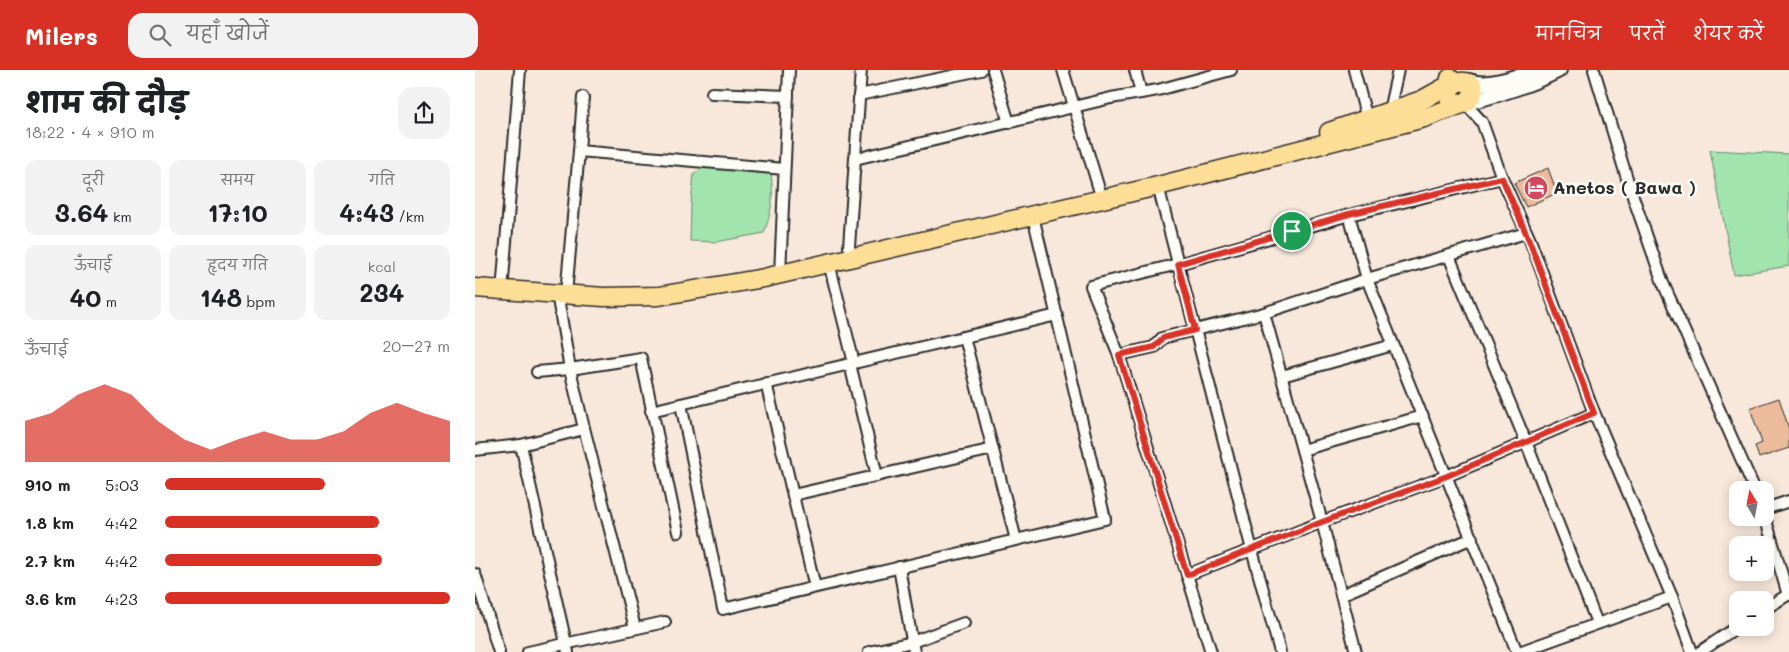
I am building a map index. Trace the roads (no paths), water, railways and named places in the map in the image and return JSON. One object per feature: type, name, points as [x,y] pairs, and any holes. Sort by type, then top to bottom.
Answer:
[{"type":"highway","points":[[475,278],[503,279],[604,297],[659,296],[780,269],[849,247],[1101,194],[1158,186],[1424,118],[1465,103],[1471,98],[1473,86],[1469,76],[1453,80],[1450,78]]},
{"type":"highway","points":[[780,269],[829,263],[1033,216],[1101,194],[1334,131],[1422,100],[1450,78]]},
{"type":"highway","points":[[1450,78],[1449,97],[1457,103],[1465,103]]},
{"type":"highway","points":[[475,288],[564,290]]},
{"type":"street","points":[[503,279],[520,70]]},
{"type":"street","points":[[780,269],[789,70]]},
{"type":"street","points":[[849,247],[861,70]]},
{"type":"street","points":[[859,96],[981,70]]},
{"type":"street","points":[[993,70],[1009,123]]},
{"type":"street","points":[[1063,70],[1073,108],[1101,194]]},
{"type":"street","points":[[1135,70],[1141,93]]},
{"type":"street","points":[[855,159],[1141,93],[1231,70]]},
{"type":"street","points":[[1354,70],[1367,119]]},
{"type":"street","points":[[1389,111],[1398,70]]},
{"type":"street","points":[[1469,76],[1477,84],[1492,83],[1539,70]]},
{"type":"street","points":[[1559,70],[1543,78],[1465,103],[1482,122],[1502,178],[1527,234],[1594,413],[1672,597],[1692,652]]},
{"type":"street","points":[[1594,70],[1629,185],[1663,284],[1751,481]]},
{"type":"street","points":[[712,93],[788,96]]},
{"type":"street","points":[[583,97],[564,290],[570,369],[635,628]]},
{"type":"street","points":[[579,151],[784,169]]},
{"type":"street","points":[[1209,652],[1119,355],[1091,286],[1178,264],[1349,214],[1502,178]]},
{"type":"street","points":[[1158,186],[1280,652]]},
{"type":"street","points":[[1349,214],[1367,279],[1518,652],[1672,597]]},
{"type":"street","points":[[681,404],[723,608],[1105,519],[1033,216]]},
{"type":"street","points":[[1119,355],[1154,347],[1163,338],[1264,313],[1367,279],[1527,234]]},
{"type":"street","points":[[1449,256],[1526,442],[1597,623]]},
{"type":"street","points":[[829,263],[877,476]]},
{"type":"street","points":[[1264,313],[1356,652]]},
{"type":"street","points":[[651,411],[1057,315]]},
{"type":"street","points":[[964,337],[1016,540]]},
{"type":"street","points":[[1282,376],[1393,345]]},
{"type":"street","points":[[537,372],[641,358],[678,532]]},
{"type":"street","points":[[766,384],[815,587]]},
{"type":"street","points":[[1187,575],[1447,476],[1594,413]]},
{"type":"street","points":[[1302,450],[1423,416]]},
{"type":"street","points":[[475,450],[521,445],[584,429]]},
{"type":"street","points":[[521,445],[567,648]]},
{"type":"street","points":[[793,495],[993,449]]},
{"type":"street","points":[[1774,506],[1789,501]]},
{"type":"street","points":[[1768,526],[1788,594],[1774,603]]},
{"type":"street","points":[[1341,594],[1472,538]]},
{"type":"street","points":[[899,567],[913,647]]},
{"type":"street","points":[[475,574],[499,652]]},
{"type":"street","points":[[528,652],[567,648],[635,628],[665,622]]},
{"type":"street","points":[[869,652],[913,647],[964,623]]},
{"type":"street","points":[[1700,652],[1729,632]]},
{"type":"place","name":"Anetos ( Bawa )","points":[[1536,188]]}]
